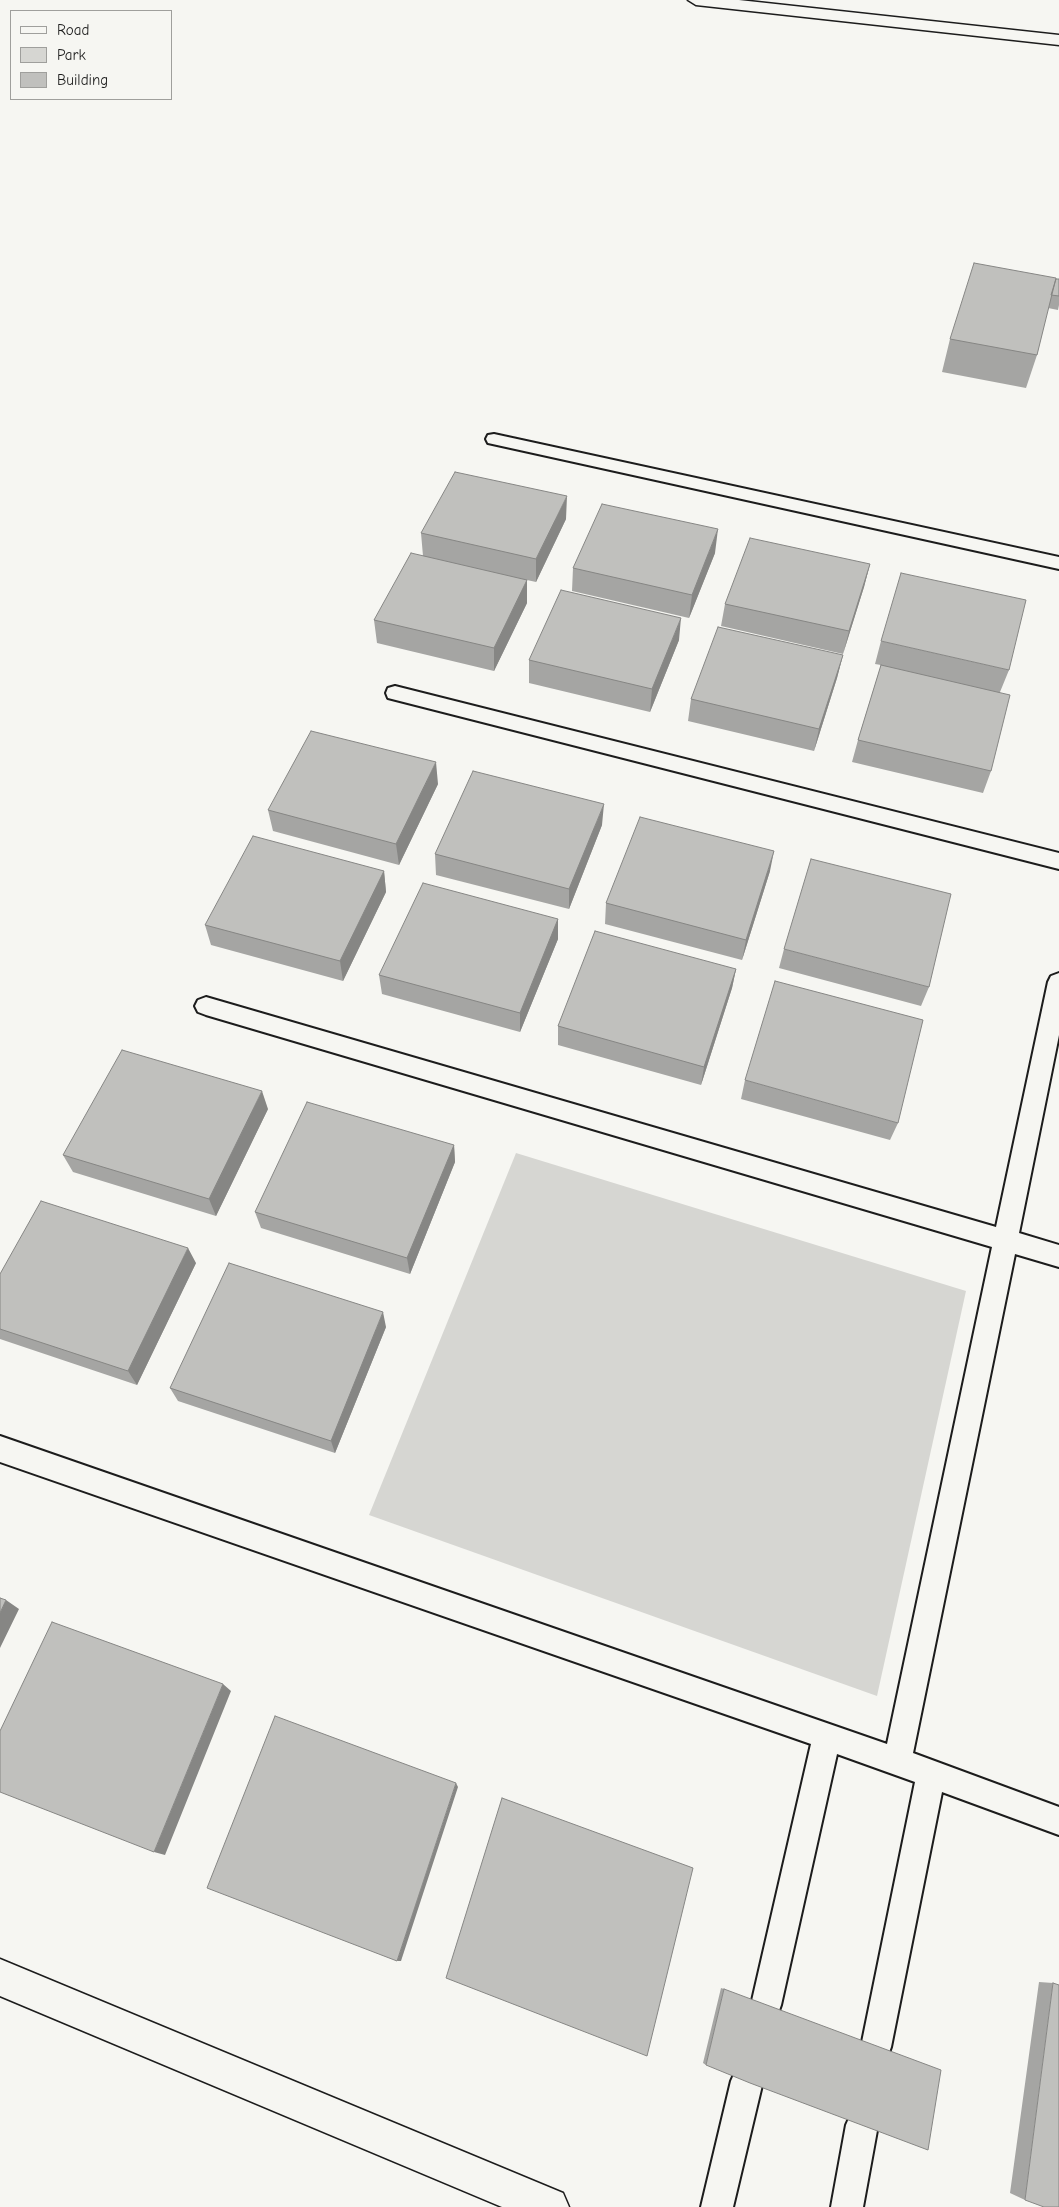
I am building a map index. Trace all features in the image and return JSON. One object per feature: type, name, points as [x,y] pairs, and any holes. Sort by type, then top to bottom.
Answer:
[{"type":"street","points":[[696,0],[1059,40]]},
{"type":"street","points":[[0,1977],[549,2207]]},
{"type":"lane","points":[[494,439],[1059,563]]},
{"type":"lane","points":[[395,693],[1059,862]]},
{"type":"lane","points":[[896,1763],[1059,982]]},
{"type":"lane","points":[[206,1006],[1059,1256]]},
{"type":"lane","points":[[0,1449],[826,1736],[1059,1821]]},
{"type":"lane","points":[[766,2005],[826,1736]]},
{"type":"lane","points":[[876,2047],[931,1774]]},
{"type":"lane","points":[[717,2207],[747,2081]]},
{"type":"lane","points":[[846,2207],[862,2125]]},
{"type":"green space","points":[[516,1153],[966,1291],[877,1696],[369,1515]]},
{"type":"building","points":[[974,263],[1056,278],[1037,355],[950,339]]},
{"type":"building","points":[[1056,279],[1059,279],[1059,296],[1051,295]]},
{"type":"building","points":[[455,472],[567,496],[536,559],[421,533]]},
{"type":"building","points":[[602,504],[718,529],[692,595],[573,568]]},
{"type":"building","points":[[750,538],[870,564],[849,631],[725,604]]},
{"type":"building","points":[[411,553],[527,580],[494,648],[374,620]]},
{"type":"building","points":[[901,573],[1026,600],[1009,670],[881,641]]},
{"type":"building","points":[[561,590],[681,618],[652,689],[529,660]]},
{"type":"building","points":[[718,627],[843,655],[819,729],[691,699]]},
{"type":"building","points":[[881,665],[1010,695],[991,771],[858,740]]},
{"type":"building","points":[[311,731],[436,762],[396,844],[268,810]]},
{"type":"building","points":[[473,771],[604,804],[569,889],[435,854]]},
{"type":"building","points":[[640,817],[774,851],[746,940],[606,903]]},
{"type":"building","points":[[253,836],[384,871],[340,961],[205,925]]},
{"type":"building","points":[[811,859],[951,894],[929,987],[784,949]]},
{"type":"building","points":[[423,883],[558,919],[520,1013],[379,975]]},
{"type":"building","points":[[595,931],[736,969],[704,1067],[558,1026]]},
{"type":"building","points":[[775,981],[923,1020],[898,1123],[745,1080]]},
{"type":"building","points":[[122,1050],[262,1091],[209,1199],[63,1155]]},
{"type":"building","points":[[307,1102],[454,1145],[407,1258],[255,1212]]},
{"type":"building","points":[[41,1201],[188,1248],[128,1371],[0,1329],[0,1274]]},
{"type":"building","points":[[229,1263],[383,1312],[331,1441],[170,1388]]},
{"type":"building","points":[[0,1598],[6,1600],[0,1613]]},
{"type":"building","points":[[52,1622],[223,1684],[154,1852],[0,1792],[0,1731]]},
{"type":"building","points":[[275,1716],[456,1783],[397,1961],[207,1888]]},
{"type":"building","points":[[502,1798],[693,1868],[647,2056],[446,1978]]},
{"type":"building","points":[[1053,1983],[1059,1985],[1059,2207],[1044,2207],[1025,2200]]},
{"type":"building","points":[[724,1989],[941,2070],[928,2150],[706,2065]]}]
